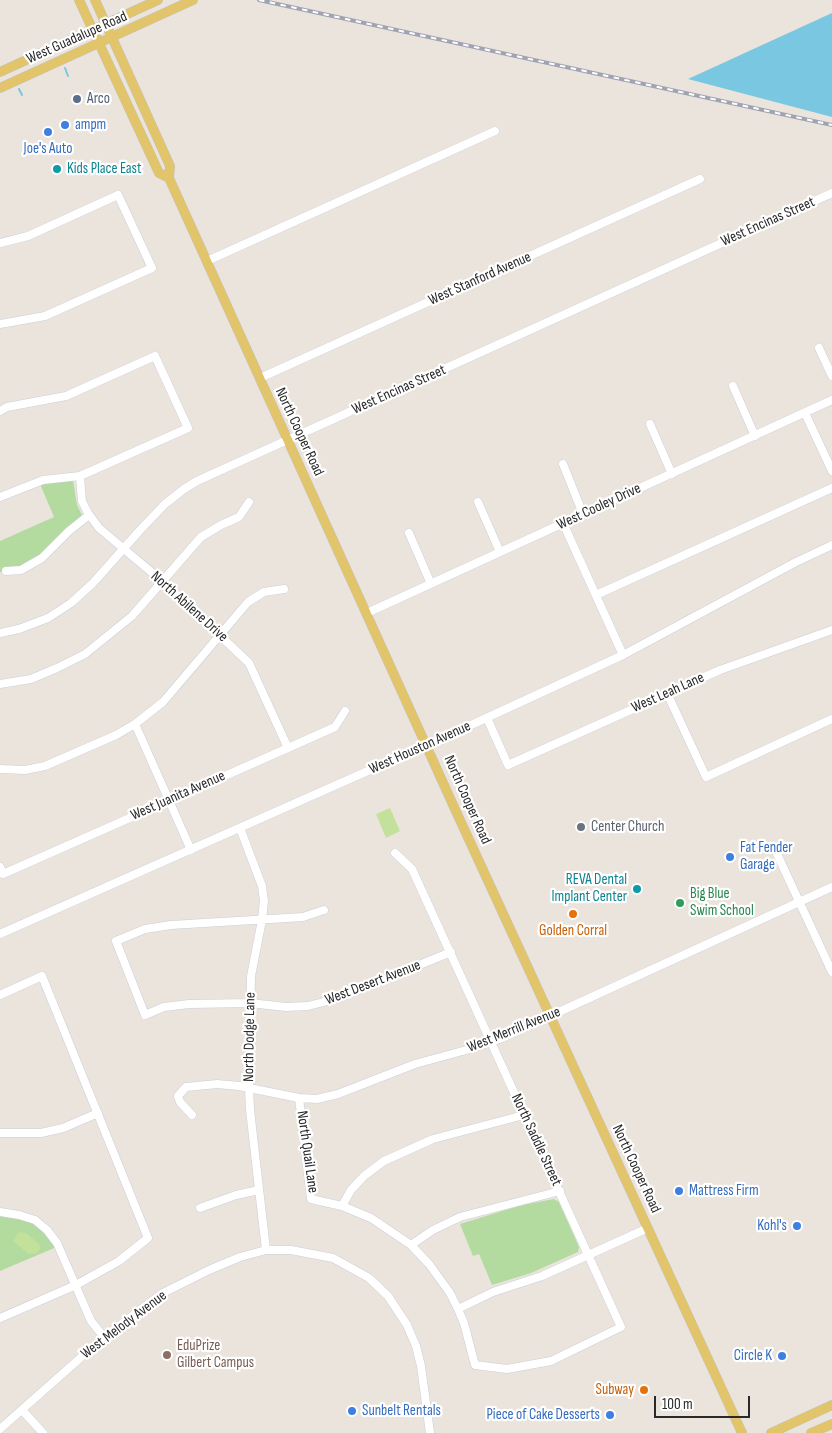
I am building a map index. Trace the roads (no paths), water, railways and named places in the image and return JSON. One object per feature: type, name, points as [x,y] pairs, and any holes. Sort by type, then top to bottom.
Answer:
[{"type":"main road","name":"North Cooper Road","points":[[79,0],[159,173],[169,178]]},
{"type":"main road","name":"North Cooper Road","points":[[95,0],[170,166],[169,178],[742,1433]]},
{"type":"main road","name":"West Guadalupe Road","points":[[0,72],[158,0]]},
{"type":"main road","name":"West Guadalupe Road","points":[[0,88],[193,0]]},
{"type":"main road","points":[[771,1433],[832,1405]]},
{"type":"main road","points":[[811,1433],[832,1424]]},
{"type":"street","points":[[207,261],[495,131]]},
{"type":"street","name":"West Stanford Avenue","points":[[260,378],[700,179]]},
{"type":"street","name":"West Encinas Street","points":[[0,634],[48,618],[71,602],[94,583],[159,510],[184,488],[197,481],[832,193]]},
{"type":"street","points":[[0,243],[28,236],[118,195],[152,268],[45,316],[0,324]]},
{"type":"street","points":[[819,348],[832,376]]},
{"type":"street","points":[[0,410],[66,396],[155,356],[188,428],[80,476],[43,480],[0,497]]},
{"type":"street","points":[[733,386],[755,436]]},
{"type":"street","name":"West Cooley Drive","points":[[367,613],[832,400]]},
{"type":"street","points":[[805,413],[832,471]]},
{"type":"street","points":[[650,424],[672,474]]},
{"type":"street","points":[[563,464],[584,514]]},
{"type":"street","name":"North Abilene Drive","points":[[80,476],[82,501],[89,515],[99,528],[162,581],[249,663],[288,748]]},
{"type":"street","points":[[596,595],[832,488]]},
{"type":"street","points":[[0,684],[30,679],[58,668],[85,654],[132,616],[201,538],[221,525],[239,517],[249,502]]},
{"type":"street","points":[[478,502],[500,552]]},
{"type":"street","points":[[6,571],[21,570],[42,558],[69,531],[89,515]]},
{"type":"street","points":[[563,523],[623,656]]},
{"type":"street","points":[[409,533],[431,584]]},
{"type":"street","name":"West Houston Avenue","points":[[0,934],[192,850],[623,656],[796,562],[832,545]]},
{"type":"street","points":[[0,769],[25,770],[45,766],[116,735],[135,724],[163,702],[248,602],[264,592],[284,590]]},
{"type":"street","name":"West Leah Lane","points":[[487,718],[508,765],[720,670],[832,630]]},
{"type":"street","points":[[667,693],[706,777],[832,719]]},
{"type":"street","name":"West Juanita Avenue","points":[[2,870],[288,748],[335,726],[345,711]]},
{"type":"street","points":[[135,724],[192,850]]},
{"type":"street","name":"North Dodge Lane","points":[[240,828],[262,886],[264,901],[251,976],[249,1088],[266,1250]]},
{"type":"street","name":"North Saddle Street","points":[[395,853],[412,869],[621,1327],[550,1360],[507,1369],[474,1365]]},
{"type":"street","points":[[777,854],[832,972]]},
{"type":"street","name":"West Merrill Avenue","points":[[192,1115],[180,1102],[178,1096],[180,1091],[186,1087],[217,1084],[299,1098],[317,1099],[338,1094],[416,1064],[490,1042],[551,1017],[832,887]]},
{"type":"street","points":[[262,920],[303,917],[324,910]]},
{"type":"street","name":"West Desert Avenue","points":[[262,920],[145,928],[116,941],[145,1015],[164,1007],[189,1004],[250,1003],[286,1007],[308,1006],[339,998],[451,952]]},
{"type":"street","points":[[0,995],[42,976],[148,1238],[119,1261],[76,1285],[0,1318]]},
{"type":"street","name":"North Quail Lane","points":[[299,1098],[311,1199],[342,1206],[371,1218],[411,1245],[439,1276],[450,1293],[464,1323],[474,1365]]},
{"type":"street","points":[[0,1134],[41,1133],[63,1128],[98,1113]]},
{"type":"street","points":[[342,1206],[364,1176],[384,1161],[433,1139],[524,1115]]},
{"type":"street","points":[[200,1208],[236,1195],[259,1190]]},
{"type":"street","points":[[411,1245],[433,1230],[460,1217],[560,1191]]},
{"type":"street","points":[[0,1212],[35,1220],[48,1230],[57,1243],[91,1321],[104,1337]]},
{"type":"street","points":[[458,1309],[494,1292],[542,1276],[648,1228]]},
{"type":"street","name":"West Melody Avenue","points":[[0,1429],[104,1337],[163,1293],[208,1270],[240,1257],[266,1250],[291,1250],[332,1258],[369,1278],[388,1296],[407,1326],[416,1346],[421,1366],[430,1433]]},
{"type":"street","points":[[22,1410],[43,1433]]},
{"type":"water","points":[[832,13],[832,117],[688,79]]},
{"type":"waterway","points":[[65,68],[68,76]]},
{"type":"waterway","points":[[19,89],[22,95]]},
{"type":"railway","points":[[259,0],[832,125]]},
{"type":"place","name":"Arco","points":[[77,99]]},
{"type":"place","name":"ampm","points":[[65,125]]},
{"type":"place","name":"Joe's Auto","points":[[48,132]]},
{"type":"place","name":"Kids Place East","points":[[57,169]]},
{"type":"place","name":"Center Church","points":[[581,827]]},
{"type":"place","name":"Fat Fender Garage","points":[[730,857]]},
{"type":"place","name":"REVA Dental Implant Center","points":[[637,889]]},
{"type":"place","name":"Big Blue Swim School","points":[[680,903]]},
{"type":"place","name":"Golden Corral","points":[[573,914]]},
{"type":"place","name":"Mattress Firm","points":[[679,1191]]},
{"type":"place","name":"Kohl's","points":[[797,1226]]},
{"type":"place","name":"EduPrize Gilbert Campus","points":[[167,1355]]},
{"type":"place","name":"Circle K","points":[[782,1356]]},
{"type":"place","name":"Subway","points":[[644,1390]]},
{"type":"place","name":"Sunbelt Rentals","points":[[352,1411]]},
{"type":"place","name":"Piece of Cake Desserts","points":[[610,1415]]}]
